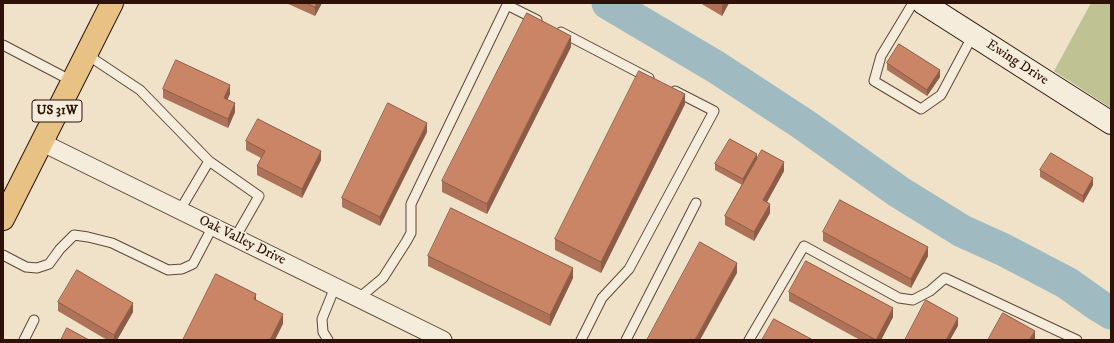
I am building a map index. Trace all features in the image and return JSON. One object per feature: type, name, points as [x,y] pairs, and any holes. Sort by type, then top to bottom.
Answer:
[{"type":"main road","name":"US 31W","points":[[5,208],[41,142],[112,3]]},
{"type":"main road","name":"Ewing Drive","points":[[923,3],[1111,124]]},
{"type":"street","name":"Oak Valley Drive","points":[[41,142],[359,298],[419,331],[443,340]]},
{"type":"lane","points":[[913,3],[881,56],[874,81],[921,109],[941,94],[973,35]]},
{"type":"lane","points":[[359,298],[383,278],[411,233],[411,204],[507,5],[714,111],[629,269],[602,298],[581,340]]},
{"type":"lane","points":[[3,45],[72,81]]},
{"type":"lane","points":[[86,54],[140,90],[209,161],[259,196],[235,238]]},
{"type":"lane","points":[[180,210],[209,161]]},
{"type":"lane","points":[[626,340],[696,203]]},
{"type":"lane","points":[[3,255],[26,267],[37,268],[49,264],[68,240],[74,235],[112,243],[168,270],[182,269],[193,264],[213,226]]},
{"type":"lane","points":[[749,340],[804,246],[899,298],[913,300],[930,291],[946,278],[1077,340]]},
{"type":"lane","points":[[328,340],[323,332],[322,319],[335,287]]},
{"type":"lane","points":[[24,340],[34,320]]},
{"type":"green space","points":[[1091,3],[1111,3],[1111,108],[1054,71]]},
{"type":"building","points":[[306,3],[317,3],[315,7]]},
{"type":"building","points":[[527,13],[571,36],[487,204],[442,181]]},
{"type":"building","points":[[899,44],[940,70],[927,90],[887,63]]},
{"type":"building","points":[[176,60],[230,85],[224,98],[235,103],[228,119],[163,89]]},
{"type":"building","points":[[639,71],[685,94],[601,262],[555,239]]},
{"type":"building","points":[[388,103],[427,123],[380,217],[342,198]]},
{"type":"building","points":[[258,119],[321,151],[302,189],[257,166],[265,151],[246,141]]},
{"type":"building","points":[[730,139],[757,154],[743,179],[715,164]]},
{"type":"building","points":[[762,150],[784,162],[763,200],[770,204],[754,232],[725,216]]},
{"type":"building","points":[[1051,153],[1093,178],[1083,196],[1040,170]]},
{"type":"building","points":[[840,200],[928,247],[911,279],[823,232]]},
{"type":"building","points":[[451,208],[573,268],[550,315],[428,256]]},
{"type":"building","points":[[700,242],[737,263],[695,340],[647,340]]},
{"type":"building","points":[[806,261],[893,308],[876,340],[789,292]]},
{"type":"building","points":[[77,270],[133,303],[114,335],[58,302]]},
{"type":"building","points":[[216,274],[256,294],[254,299],[283,314],[270,340],[183,340]]},
{"type":"building","points":[[926,300],[958,318],[946,340],[905,340]]},
{"type":"building","points":[[1003,313],[1035,331],[1029,340],[988,340]]},
{"type":"building","points":[[774,319],[813,340],[762,340]]},
{"type":"building","points":[[67,328],[89,340],[61,340]]},
{"type":"waterway","points":[[608,3],[716,67],[803,124],[899,192],[962,231],[1004,250],[1067,283],[1111,313]]}]
